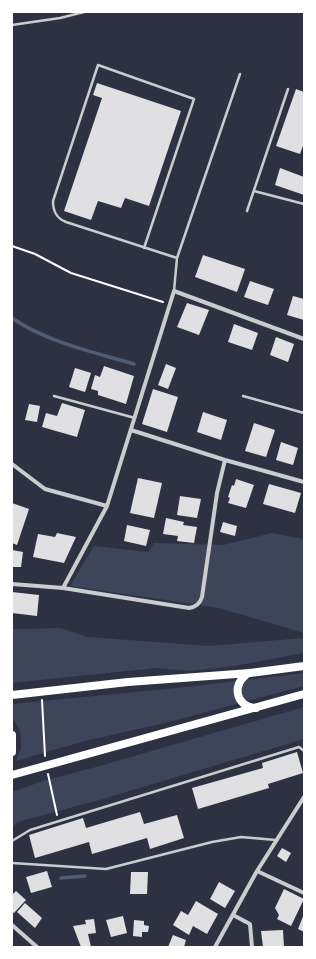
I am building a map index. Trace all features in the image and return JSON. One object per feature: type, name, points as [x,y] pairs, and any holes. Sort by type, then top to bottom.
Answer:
[{"type":"main road","points":[[12,695],[128,682],[250,673],[304,666]]},
{"type":"main road","points":[[250,673],[241,678],[237,689],[238,695],[246,705],[257,708]]},
{"type":"main road","points":[[12,775],[304,694]]},
{"type":"main road","points":[[12,735],[12,752]]},
{"type":"street","points":[[63,588],[107,506],[174,291],[304,339]]},
{"type":"street","points":[[131,430],[224,460],[304,482]]},
{"type":"street","points":[[12,584],[63,588],[189,608],[196,606],[201,601],[202,597],[216,493],[224,460]]},
{"type":"street","points":[[12,464],[45,489],[107,506]]},
{"type":"street","points":[[215,947],[257,871],[304,797]]},
{"type":"street","points":[[257,871],[304,893]]},
{"type":"street","points":[[233,915],[250,924],[252,947]]},
{"type":"street","points":[[12,926],[37,947]]},
{"type":"lane","points":[[12,25],[60,18],[84,12]]},
{"type":"lane","points":[[144,248],[194,99],[98,65],[53,201],[54,212],[61,220],[66,222],[144,248],[177,258]]},
{"type":"lane","points":[[174,291],[177,258],[240,74]]},
{"type":"lane","points":[[247,211],[288,89]]},
{"type":"lane","points":[[254,191],[304,204]]},
{"type":"lane","points":[[54,396],[134,418]]},
{"type":"lane","points":[[243,396],[304,413]]},
{"type":"lane","points":[[12,840],[30,830],[299,747],[304,751]]},
{"type":"lane","points":[[12,863],[106,869],[212,842],[241,837],[276,840]]},
{"type":"path","points":[[12,246],[35,254],[71,273],[170,304]]},
{"type":"shaded area","points":[[272,533],[304,539],[304,633],[219,608],[70,586],[94,546],[148,552],[154,543],[223,545]]},
{"type":"shaded area","points":[[60,628],[88,637],[209,646],[303,638],[304,653],[235,666],[190,671],[156,668],[12,683],[12,629]]},
{"type":"shaded area","points":[[304,673],[304,686],[169,722],[81,742],[16,761],[21,748],[20,731],[12,717],[12,704],[176,688]]},
{"type":"shaded area","points":[[304,707],[304,739],[103,799],[18,822],[12,827],[12,792],[43,781]]},
{"type":"building","points":[[97,83],[181,111],[149,206],[125,198],[121,208],[98,201],[91,220],[64,211],[102,98],[93,95]]},
{"type":"building","points":[[296,89],[304,92],[304,143],[300,154],[276,146]]},
{"type":"building","points":[[280,168],[304,177],[304,195],[275,185]]},
{"type":"building","points":[[203,255],[245,269],[237,292],[195,277]]},
{"type":"building","points":[[250,281],[274,289],[268,305],[244,297]]},
{"type":"building","points":[[293,296],[304,299],[304,320],[287,315]]},
{"type":"building","points":[[187,303],[209,310],[199,335],[177,327]]},
{"type":"building","points":[[234,324],[258,333],[252,350],[228,342]]},
{"type":"building","points":[[276,337],[294,344],[288,362],[270,355]]},
{"type":"building","points":[[166,364],[176,368],[168,389],[158,385]]},
{"type":"building","points":[[104,366],[134,376],[126,404],[98,395],[98,391],[91,389],[95,375],[100,377]]},
{"type":"building","points":[[75,368],[91,373],[85,392],[69,387]]},
{"type":"building","points":[[153,389],[178,397],[167,432],[142,424]]},
{"type":"building","points":[[62,403],[85,410],[77,437],[42,427],[46,413],[57,416]]},
{"type":"building","points":[[29,404],[40,406],[37,422],[25,420]]},
{"type":"building","points":[[203,412],[227,420],[221,440],[197,432]]},
{"type":"building","points":[[254,423],[275,430],[266,457],[245,451]]},
{"type":"building","points":[[281,442],[298,448],[293,465],[276,460]]},
{"type":"building","points":[[138,478],[162,483],[154,518],[130,513]]},
{"type":"building","points":[[236,479],[254,485],[246,508],[228,503],[230,498],[228,497],[232,485],[234,486]]},
{"type":"building","points":[[269,484],[301,493],[295,513],[263,504]]},
{"type":"building","points":[[180,496],[201,499],[197,518],[177,515]]},
{"type":"building","points":[[12,503],[29,509],[17,545],[12,543]]},
{"type":"building","points":[[166,518],[184,522],[183,525],[197,527],[194,543],[177,541],[178,536],[163,534]]},
{"type":"building","points":[[223,522],[237,526],[235,536],[220,532]]},
{"type":"building","points":[[127,525],[150,530],[146,546],[124,541]]},
{"type":"building","points":[[57,533],[76,537],[64,563],[33,557],[38,534],[55,537]]},
{"type":"building","points":[[12,550],[23,552],[21,567],[12,567]]},
{"type":"building","points":[[12,592],[39,595],[37,616],[12,613]]},
{"type":"building","points":[[297,752],[303,773],[268,784],[269,788],[198,809],[192,788],[263,768],[262,763]]},
{"type":"building","points":[[140,812],[144,824],[177,815],[184,838],[150,849],[147,838],[92,854],[89,842],[35,858],[29,835],[83,818],[86,828]]},
{"type":"building","points":[[282,848],[291,853],[286,862],[277,856]]},
{"type":"building","points":[[47,871],[52,887],[31,893],[26,877]]},
{"type":"building","points":[[131,872],[148,872],[147,894],[130,894]]},
{"type":"building","points":[[219,882],[235,891],[225,908],[210,899]]},
{"type":"building","points":[[284,889],[304,899],[291,926],[277,919],[279,915],[275,908]]},
{"type":"building","points":[[16,891],[26,900],[14,913],[12,912],[12,895]]},
{"type":"building","points":[[196,901],[218,914],[207,934],[193,926],[189,935],[173,925],[181,911],[188,915]]},
{"type":"building","points":[[25,903],[42,918],[35,928],[17,912]]},
{"type":"building","points":[[304,914],[304,932],[298,929]]},
{"type":"building","points":[[123,916],[127,933],[111,937],[106,920]]},
{"type":"building","points":[[94,919],[96,933],[88,934],[91,947],[81,947],[73,926],[86,924],[85,920]]},
{"type":"building","points":[[134,920],[144,921],[144,925],[149,926],[148,932],[142,932],[142,937],[133,936]]},
{"type":"building","points":[[283,930],[284,947],[263,947],[261,931]]},
{"type":"building","points":[[173,935],[186,940],[184,947],[168,947]]},
{"type":"waterway","points":[[12,318],[40,334],[55,340],[134,364]]},
{"type":"waterway","points":[[61,878],[85,876]]}]
